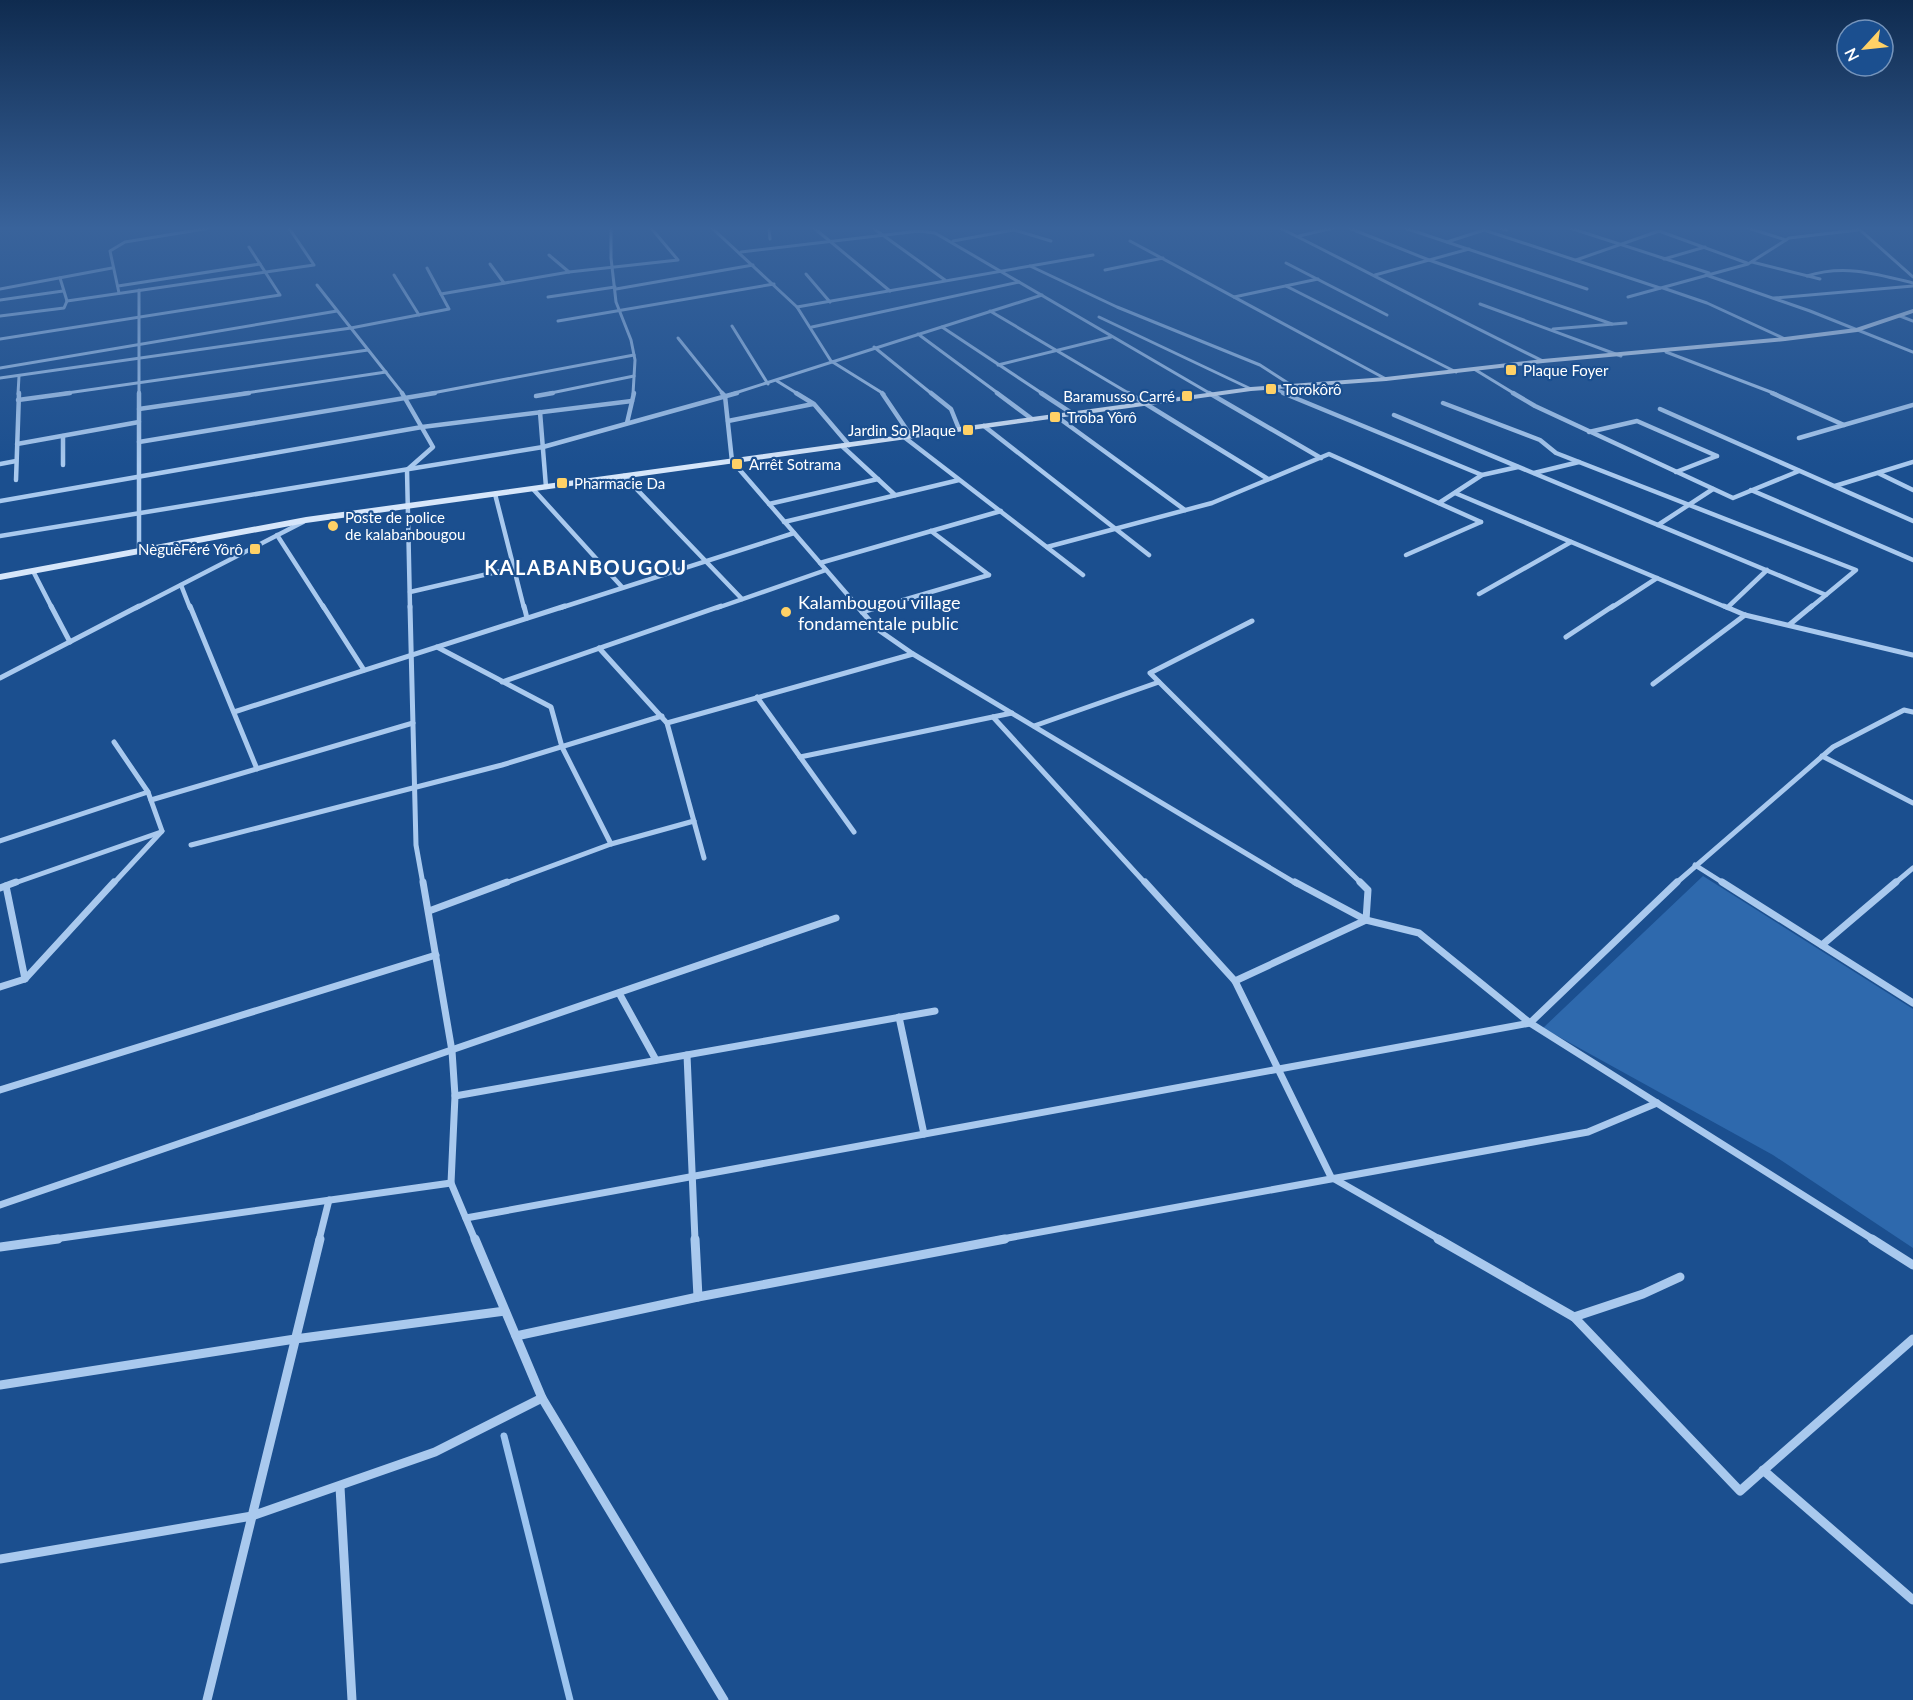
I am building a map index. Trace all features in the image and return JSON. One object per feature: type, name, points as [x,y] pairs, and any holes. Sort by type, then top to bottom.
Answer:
[{"type":"street","points":[[0,316],[64,307]]},
{"type":"street","points":[[139,307],[139,552]]},
{"type":"street","points":[[0,339],[201,307]]},
{"type":"street","points":[[334,307],[406,398],[434,447],[407,470]]},
{"type":"street","points":[[414,307],[419,315]]},
{"type":"street","points":[[0,378],[351,328],[449,309],[448,307]]},
{"type":"street","points":[[618,307],[632,342],[634,355],[632,401],[627,423]]},
{"type":"street","points":[[558,321],[644,307]]},
{"type":"street","points":[[797,307],[812,327],[831,361],[884,394],[907,437],[1083,575]]},
{"type":"street","points":[[812,327],[903,307]]},
{"type":"street","points":[[0,536],[543,447],[768,384],[831,361],[1002,307]]},
{"type":"street","points":[[1062,307],[1321,458]]},
{"type":"street","points":[[1118,307],[1260,364],[1291,385]]},
{"type":"street","points":[[1253,307],[1386,379]]},
{"type":"street","points":[[1328,307],[1456,372]]},
{"type":"street","points":[[1372,307],[1387,315]]},
{"type":"street","points":[[1432,307],[1544,361]]},
{"type":"street","points":[[1489,307],[1621,356]]},
{"type":"street","points":[[1564,307],[1612,324]]},
{"type":"street","points":[[1716,307],[1785,339]]},
{"type":"street","points":[[1798,307],[1913,352]]},
{"type":"street","points":[[0,368],[337,311]]},
{"type":"street","points":[[990,311],[1060,351],[1268,479]]},
{"type":"street","points":[[0,577],[306,520],[1210,394],[1291,385],[1386,379],[1544,361],[1666,352],[1785,339],[1857,330],[1913,311]]},
{"type":"street","points":[[1900,316],[1913,321]]},
{"type":"street","points":[[1099,317],[1251,389]]},
{"type":"street","points":[[1549,329],[1626,323]]},
{"type":"street","points":[[732,326],[768,384]]},
{"type":"street","points":[[942,327],[1073,414]]},
{"type":"street","points":[[918,334],[1032,419]]},
{"type":"street","points":[[678,338],[726,396],[732,461],[877,628],[913,654],[1309,891],[1366,920],[1419,933],[1530,1023],[1913,1265]]},
{"type":"street","points":[[998,365],[1111,338]]},
{"type":"street","points":[[874,347],[951,409],[959,429]]},
{"type":"street","points":[[18,400],[368,350]]},
{"type":"street","points":[[1666,352],[1758,386],[1844,425]]},
{"type":"street","points":[[139,442],[406,398],[634,355]]},
{"type":"street","points":[[1474,369],[1535,406],[1733,498],[1799,471]]},
{"type":"street","points":[[139,409],[386,372]]},
{"type":"street","points":[[16,480],[19,376]]},
{"type":"street","points":[[536,396],[634,376]]},
{"type":"street","points":[[777,381],[814,404],[846,445],[895,495]]},
{"type":"street","points":[[1270,387],[1482,475]]},
{"type":"street","points":[[0,501],[422,427],[632,401]]},
{"type":"street","points":[[1443,403],[1540,440],[1556,453],[1856,570],[1789,625]]},
{"type":"street","points":[[728,421],[814,404]]},
{"type":"street","points":[[1799,438],[1913,405]]},
{"type":"street","points":[[1660,409],[1913,521]]},
{"type":"street","points":[[540,412],[546,487]]},
{"type":"street","points":[[1394,415],[1826,595]]},
{"type":"street","points":[[1056,416],[1185,510]]},
{"type":"street","points":[[1589,432],[1637,421],[1717,456],[1676,472]]},
{"type":"street","points":[[17,444],[139,422]]},
{"type":"street","points":[[984,426],[1149,555]]},
{"type":"street","points":[[63,436],[63,465]]},
{"type":"street","points":[[1047,547],[1212,503],[1329,454],[1481,522],[1406,555]]},
{"type":"street","points":[[0,464],[16,461]]},
{"type":"street","points":[[1534,473],[1579,462]]},
{"type":"street","points":[[1834,486],[1913,462]]},
{"type":"street","points":[[1439,503],[1482,475],[1518,467]]},
{"type":"street","points":[[407,470],[416,845],[452,1051],[455,1096],[451,1183],[542,1398],[724,1700]]},
{"type":"street","points":[[1878,473],[1913,490]]},
{"type":"street","points":[[624,476],[742,599]]},
{"type":"street","points":[[769,504],[879,479]]},
{"type":"street","points":[[784,522],[959,480]]},
{"type":"street","points":[[533,489],[622,587]]},
{"type":"street","points":[[1659,525],[1713,489]]},
{"type":"street","points":[[1751,490],[1913,560]]},
{"type":"street","points":[[1455,493],[1745,615],[1913,655]]},
{"type":"street","points":[[495,494],[527,618]]},
{"type":"street","points":[[820,563],[1001,511]]},
{"type":"street","points":[[0,678],[306,520]]},
{"type":"street","points":[[862,612],[989,575],[931,531]]},
{"type":"street","points":[[234,712],[794,532]]},
{"type":"street","points":[[277,535],[364,670]]},
{"type":"street","points":[[1479,594],[1571,542]]},
{"type":"street","points":[[410,592],[514,568]]},
{"type":"street","points":[[502,682],[826,570]]},
{"type":"street","points":[[1728,608],[1767,570]]},
{"type":"street","points":[[33,571],[70,642]]},
{"type":"street","points":[[1566,637],[1657,578]]},
{"type":"street","points":[[181,585],[256,769]]},
{"type":"street","points":[[1653,684],[1745,615]]},
{"type":"street","points":[[1252,621],[1150,673],[1368,890],[1366,920]]},
{"type":"street","points":[[438,647],[551,707],[562,747],[611,844]]},
{"type":"street","points":[[599,648],[667,723],[704,858]]},
{"type":"street","points":[[667,723],[913,654]]},
{"type":"street","points":[[1034,726],[1159,682]]},
{"type":"street","points":[[757,697],[854,832]]},
{"type":"street","points":[[466,1218],[1530,1023],[1695,865],[1833,747],[1904,710],[1913,712]]},
{"type":"street","points":[[800,757],[1012,713]]},
{"type":"street","points":[[191,845],[415,788],[662,716]]},
{"type":"street","points":[[993,717],[1235,981],[1331,1177],[1574,1317],[1740,1491],[1913,1339]]},
{"type":"street","points":[[151,800],[413,723]]},
{"type":"street","points":[[114,742],[148,792],[162,831]]},
{"type":"street","points":[[1822,756],[1913,803]]},
{"type":"street","points":[[0,841],[148,792]]},
{"type":"street","points":[[429,911],[611,844],[694,821]]},
{"type":"street","points":[[25,980],[3,887],[162,831]]},
{"type":"street","points":[[0,987],[25,980],[162,831]]},
{"type":"street","points":[[1695,865],[1913,1003]]},
{"type":"street","points":[[1822,945],[1913,868]]},
{"type":"street","points":[[0,1205],[836,918]]},
{"type":"street","points":[[1235,981],[1366,920]]},
{"type":"street","points":[[0,1090],[436,955]]},
{"type":"street","points":[[619,993],[656,1060]]},
{"type":"street","points":[[455,1096],[934,1011]]},
{"type":"street","points":[[899,1017],[924,1134]]},
{"type":"street","points":[[687,1055],[699,1297]]},
{"type":"street","points":[[516,1336],[699,1297],[1331,1177],[1588,1132],[1657,1103]]},
{"type":"street","points":[[0,1247],[451,1183]]},
{"type":"street","points":[[207,1700],[329,1200]]},
{"type":"street","points":[[1574,1317],[1643,1294],[1680,1277]]},
{"type":"street","points":[[0,1385],[295,1340],[506,1311]]},
{"type":"street","points":[[0,1559],[252,1516],[435,1452],[542,1398]]},
{"type":"street","points":[[1763,1470],[1913,1600]]},
{"type":"street","points":[[340,1487],[352,1700]]},
{"type":"shaded area","points":[[1703,876],[1913,1009],[1913,1248],[1773,1155],[1543,1028]]},
{"type":"waterway","points":[[504,1436],[570,1700]]},
{"type":"place","name":"Plaque Foyer","points":[[1511,370]]},
{"type":"place","name":"Torokôrô","points":[[1271,389]]},
{"type":"place","name":"Baramusso Carré","points":[[1187,396]]},
{"type":"place","name":"Troba Yôrô","points":[[1055,417]]},
{"type":"place","name":"Jardin So Plaque","points":[[968,430]]},
{"type":"place","name":"Arrêt Sotrama","points":[[737,464]]},
{"type":"place","name":"Pharmacie Da","points":[[562,483]]},
{"type":"place","name":"Poste de police de kalabanbougou","points":[[333,526]]},
{"type":"place","name":"NèguèFéré Yôrô","points":[[255,549]]},
{"type":"place","name":"Kalambougou village fondamentale public","points":[[786,612]]},
{"type":"district","name":"KALABANBOUGOU","points":[[586,567]]}]
